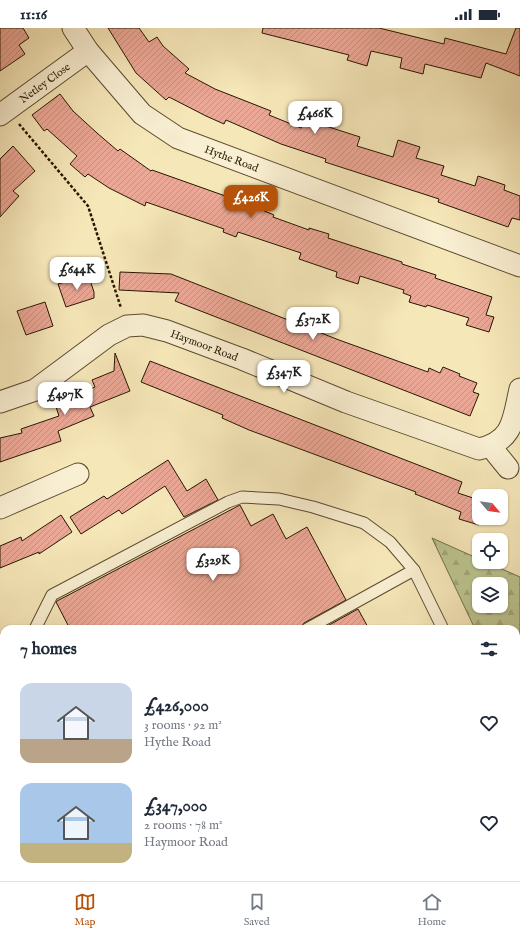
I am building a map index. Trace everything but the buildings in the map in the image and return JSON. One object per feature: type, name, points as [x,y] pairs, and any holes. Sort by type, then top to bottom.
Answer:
[{"type":"street","name":"Hythe Road","points":[[73,28],[88,50],[142,114],[178,138],[520,266]]},
{"type":"street","name":"Netley Close","points":[[4,112],[88,50]]},
{"type":"street","name":"Haymoor Road","points":[[0,402],[36,390],[109,335],[127,326],[142,325],[167,331],[446,438],[479,449],[491,447]]},
{"type":"street","points":[[508,468],[491,447],[505,437],[514,422],[520,390]]},
{"type":"street","points":[[0,508],[78,474]]},
{"type":"lane","points":[[37,625],[52,596],[228,502],[242,497],[279,499],[313,507],[364,523],[390,542],[414,570],[441,625]]},
{"type":"lane","points":[[314,625],[414,570]]},
{"type":"path","points":[[4,112],[88,206],[127,326]]},
{"type":"green space","points":[[432,538],[472,556],[472,569],[502,569],[520,577],[520,625],[473,625]]}]
